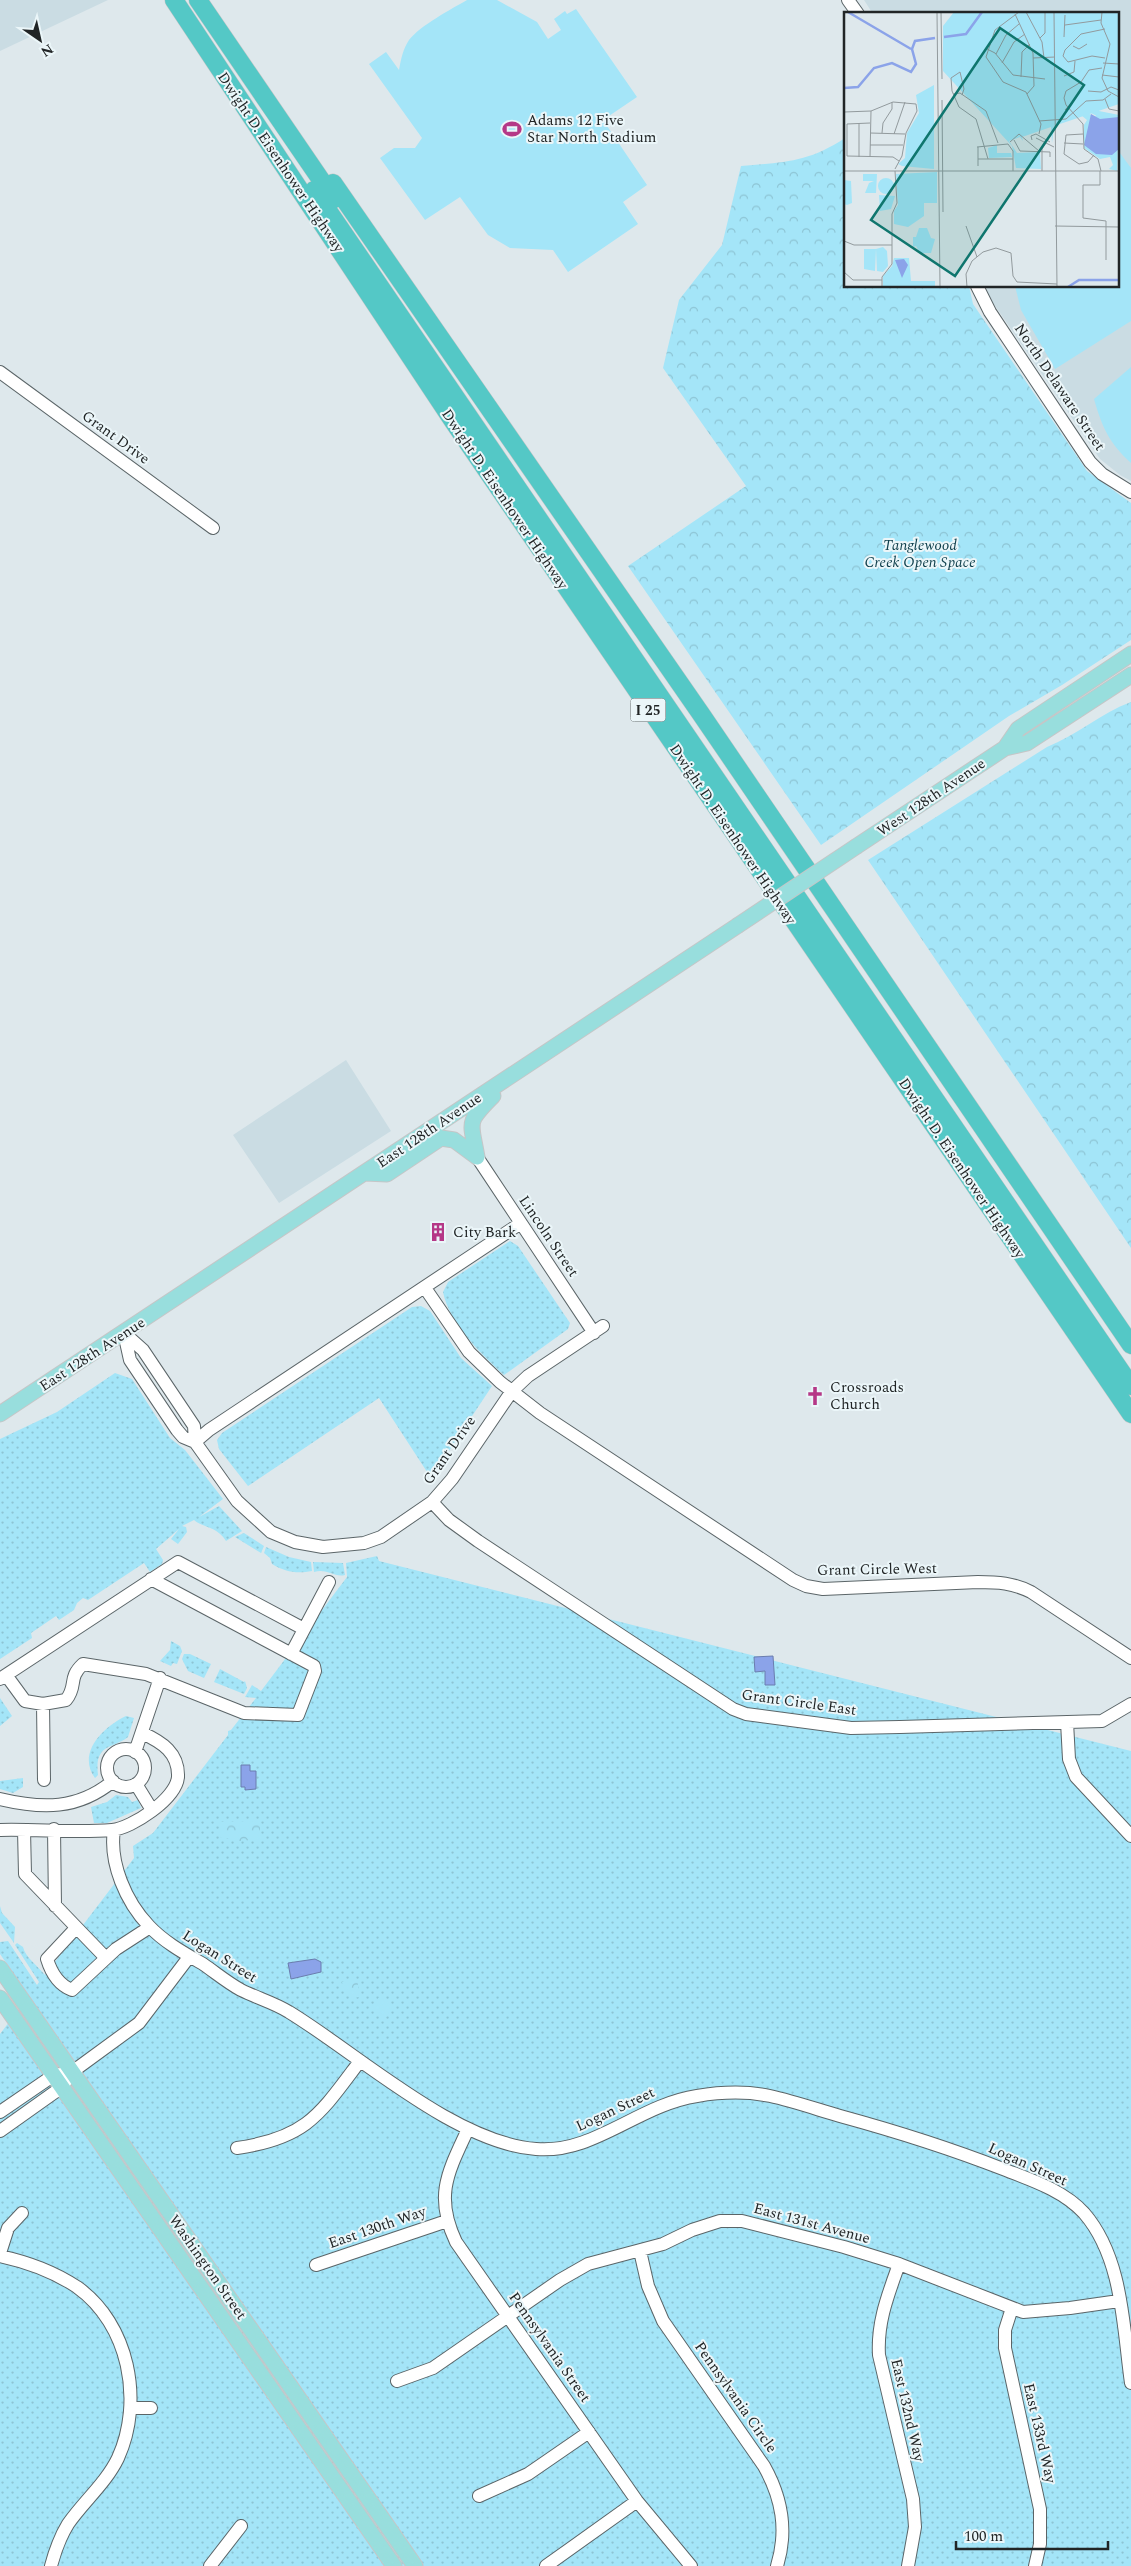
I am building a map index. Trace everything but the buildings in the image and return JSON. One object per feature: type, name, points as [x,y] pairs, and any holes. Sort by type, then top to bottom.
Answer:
[{"type":"highway","name":"Dwight D. Eisenhower Highway","points":[[174,0],[453,421],[1131,1414]]},
{"type":"highway","points":[[184,0],[1131,1386]]},
{"type":"highway","points":[[198,0],[1131,1366]]},
{"type":"highway","name":"Dwight D. Eisenhower Highway","points":[[208,0],[417,306],[701,714],[1131,1345]]},
{"type":"main road","name":"West 128th Avenue","points":[[1005,748],[1018,729],[1131,654]]},
{"type":"main road","name":"West 128th Avenue","points":[[857,846],[1005,748],[1027,743],[1131,675]]},
{"type":"main road","name":"East 128th Avenue","points":[[0,1414],[124,1334],[857,846]]},
{"type":"main road","points":[[477,1157],[471,1134],[472,1120],[517,1072]]},
{"type":"main road","points":[[365,1173],[387,1174],[441,1138],[454,1140],[477,1157]]},
{"type":"main road","name":"Washington Street","points":[[0,1968],[415,2566]]},
{"type":"main road","name":"Washington Street","points":[[0,1998],[394,2566]]},
{"type":"street","points":[[848,0],[857,12]]},
{"type":"street","name":"North Delaware Street","points":[[978,288],[990,312],[1090,462],[1102,474],[1131,492]]},
{"type":"street","name":"Grant Drive","points":[[0,372],[213,528]]},
{"type":"street","name":"Lincoln Street","points":[[477,1157],[599,1330]]},
{"type":"street","points":[[195,1442],[209,1430],[522,1223]]},
{"type":"street","name":"Grant Circle West","points":[[425,1288],[468,1352],[512,1391],[592,1447],[793,1580],[806,1586],[822,1589],[978,1582],[1002,1582],[1016,1585],[1031,1592],[1131,1658]]},
{"type":"street","name":"Grant Drive","points":[[124,1334],[130,1360],[177,1430],[183,1437],[195,1442],[246,1512],[272,1532],[295,1542],[336,1547],[364,1543],[381,1537],[432,1502],[452,1480],[512,1391],[528,1376],[599,1330]]},
{"type":"street","name":"Grant Circle East","points":[[432,1502],[449,1520],[478,1541],[733,1709],[746,1714],[851,1728],[1102,1721],[1131,1704]]},
{"type":"street","points":[[151,1579],[308,1662],[315,1670],[298,1715],[244,1713],[160,1678],[83,1664],[74,1673],[72,1693],[66,1700],[43,1704],[26,1701],[3,1677],[151,1579],[178,1562],[304,1629]]},
{"type":"street","points":[[291,1654],[329,1582]]},
{"type":"street","points":[[135,1752],[160,1678]]},
{"type":"street","points":[[43,1704],[44,1780]]},
{"type":"street","points":[[1067,1722],[1069,1759],[1076,1777],[1131,1836]]},
{"type":"street","points":[[0,1830],[114,1830],[152,1810],[172,1793],[177,1780],[178,1769],[174,1756],[165,1746],[142,1733]]},
{"type":"street","points":[[125,1749],[135,1752],[145,1765],[143,1776],[136,1784],[121,1786],[112,1781],[107,1767],[111,1757],[125,1749]]},
{"type":"street","points":[[0,1799],[25,1805],[64,1805],[82,1800],[112,1781]]},
{"type":"street","points":[[136,1784],[152,1810]]},
{"type":"street","points":[[54,1829],[55,1906]]},
{"type":"street","points":[[24,1830],[25,1874],[105,1957]]},
{"type":"street","name":"Logan Street","points":[[114,1830],[112,1844],[123,1885],[135,1910],[150,1927],[188,1957],[242,1991],[286,2010],[360,2061],[468,2129],[525,2148],[567,2148],[584,2143],[643,2112],[683,2098],[725,2093],[768,2096],[915,2137],[1010,2172],[1058,2193],[1085,2214],[1097,2232],[1112,2266],[1131,2383]]},
{"type":"street","points":[[76,1928],[46,1959],[62,1986],[72,1990],[105,1957],[150,1927]]},
{"type":"street","points":[[0,2112],[58,2081],[139,2023],[188,1957]]},
{"type":"street","points":[[237,2148],[273,2142],[306,2125],[324,2108],[360,2061]]},
{"type":"street","points":[[0,2131],[58,2081]]},
{"type":"street","name":"Pennsylvania Street","points":[[468,2129],[446,2180],[444,2198],[447,2221],[456,2242],[637,2501],[692,2566]]},
{"type":"street","points":[[22,2213],[8,2228],[0,2255],[49,2271],[76,2287],[94,2302],[120,2344],[127,2365],[131,2408],[118,2457],[106,2480],[67,2525],[51,2566]]},
{"type":"street","name":"East 131st Avenue","points":[[397,2381],[433,2368],[581,2268],[602,2260],[663,2244],[704,2225],[734,2220],[770,2227],[899,2264],[1023,2312],[1119,2301]]},
{"type":"street","name":"East 130th Way","points":[[316,2265],[447,2221]]},
{"type":"street","name":"Pennsylvania Circle","points":[[640,2251],[648,2286],[660,2315],[764,2466],[775,2486],[783,2523],[783,2543],[777,2566]]},
{"type":"street","name":"East 132nd Way","points":[[899,2264],[883,2308],[878,2342],[881,2364],[913,2498],[915,2527],[908,2566]]},
{"type":"street","name":"East 133rd Way","points":[[1012,2308],[1005,2330],[1005,2348],[1040,2509],[1040,2544],[1035,2566]]},
{"type":"street","points":[[131,2408],[151,2408]]},
{"type":"street","points":[[479,2496],[528,2474],[589,2432]]},
{"type":"street","points":[[546,2566],[637,2501]]},
{"type":"street","points":[[210,2566],[242,2526]]},
{"type":"shaded area","points":[[0,0],[108,0],[0,51]]},
{"type":"shaded area","points":[[864,0],[1131,0],[1131,481],[1100,459],[987,294],[986,288],[1118,288],[1118,12],[872,12]]},
{"type":"shaded area","points":[[346,1060],[391,1131],[279,1203],[233,1135]]},
{"type":"green space","name":"Adams 12 Five Star North Stadium","points":[[467,0],[497,0],[537,22],[548,39],[561,30],[554,19],[565,11],[567,14],[576,9],[637,97],[603,120],[647,185],[623,202],[638,224],[568,272],[553,250],[510,248],[488,235],[460,197],[425,220],[380,158],[394,148],[415,148],[422,138],[369,64],[386,52],[399,70],[405,47],[414,34],[436,18]]},
{"type":"green space","name":"Tanglewood Creek Open Space","points":[[844,139],[844,288],[969,288],[973,304],[1087,471],[1131,503],[1131,640],[1062,685],[1009,716],[821,845],[628,566],[746,486],[663,368],[679,300],[722,245],[741,166],[795,160],[807,157]]},
{"type":"green space","points":[[1118,150],[1131,168],[1131,321],[1055,369],[1021,310],[1016,288],[1118,288]]},
{"type":"green space","points":[[1131,367],[1131,463],[1107,434],[1094,399]]},
{"type":"green space","points":[[1131,702],[1131,1248],[868,860],[1047,747],[1109,712]]},
{"type":"green space","points":[[510,1241],[518,1246],[570,1323],[568,1329],[504,1375],[467,1337],[446,1304],[443,1292],[448,1282]]},
{"type":"green space","points":[[421,1306],[430,1311],[461,1358],[492,1386],[431,1478],[379,1398],[248,1486],[219,1449],[217,1440],[222,1433],[412,1307]]},
{"type":"green space","points":[[115,1373],[132,1379],[170,1438],[185,1450],[223,1499],[199,1517],[219,1506],[242,1531],[226,1541],[214,1530],[194,1520],[182,1526],[186,1527],[187,1532],[178,1544],[171,1539],[179,1529],[156,1549],[163,1560],[162,1564],[150,1572],[144,1563],[88,1600],[83,1598],[77,1603],[74,1610],[59,1620],[56,1616],[31,1633],[32,1638],[0,1659],[0,1439],[57,1412]]},
{"type":"green space","points":[[244,1533],[264,1546],[261,1553],[235,1537]]},
{"type":"green space","points":[[266,1547],[289,1557],[311,1562],[312,1571],[291,1572],[277,1567],[272,1564],[270,1558],[264,1553]]},
{"type":"green space","points":[[377,1556],[379,1561],[1131,1751],[1131,2566],[0,2566],[0,2034],[29,1996],[0,1954],[0,1942],[8,1941],[37,1985],[39,1982],[15,1945],[17,1943],[23,1947],[29,1958],[45,1975],[134,1858],[133,1846],[153,1833],[228,1735],[228,1731],[231,1730],[256,1698],[245,1697],[252,1685],[261,1691],[347,1577],[346,1563]]},
{"type":"green space","points":[[313,1562],[343,1563],[345,1575],[341,1576],[323,1571],[314,1572]]},
{"type":"green space","points":[[171,1641],[180,1646],[182,1651],[177,1664],[173,1663],[171,1666],[160,1661],[170,1650]]},
{"type":"green space","points":[[184,1654],[190,1654],[211,1664],[204,1678],[188,1671],[182,1659]]},
{"type":"green space","points":[[220,1669],[245,1681],[247,1688],[244,1694],[214,1682]]},
{"type":"green space","points":[[0,1698],[12,1716],[0,1726]]},
{"type":"green space","points":[[126,1716],[134,1718],[128,1737],[102,1752],[99,1757],[98,1775],[95,1778],[90,1768],[89,1759],[95,1741],[110,1726]]},
{"type":"green space","points":[[23,1778],[23,1787],[13,1793],[0,1789],[0,1781]]},
{"type":"green space","points":[[116,1795],[128,1797],[132,1802],[138,1800],[141,1808],[107,1823],[94,1823],[91,1807],[107,1802]]},
{"type":"green space","points":[[260,1821],[260,1839],[240,1841],[220,1837],[220,1822]]},
{"type":"green space","points":[[0,1906],[2,1913],[15,1927],[14,1943],[0,1923]]},
{"type":"green space","points":[[357,1979],[360,1997],[351,1998],[344,1992],[342,1982]]},
{"type":"green space","points":[[380,1996],[393,2006],[386,2017],[372,2007]]},
{"type":"water","points":[[773,1656],[775,1685],[765,1685],[765,1671],[755,1672],[754,1657]]},
{"type":"water","points":[[241,1765],[250,1765],[250,1771],[256,1771],[256,1789],[245,1790],[245,1787],[241,1787]]},
{"type":"water","points":[[315,1959],[321,1962],[321,1972],[291,1979],[288,1963]]},
{"type":"place","name":"Adams 12 Five Star North Stadium","points":[[512,129]]},
{"type":"place","name":"City Bark","points":[[438,1232]]},
{"type":"place","name":"Crossroads Church","points":[[815,1396]]}]
